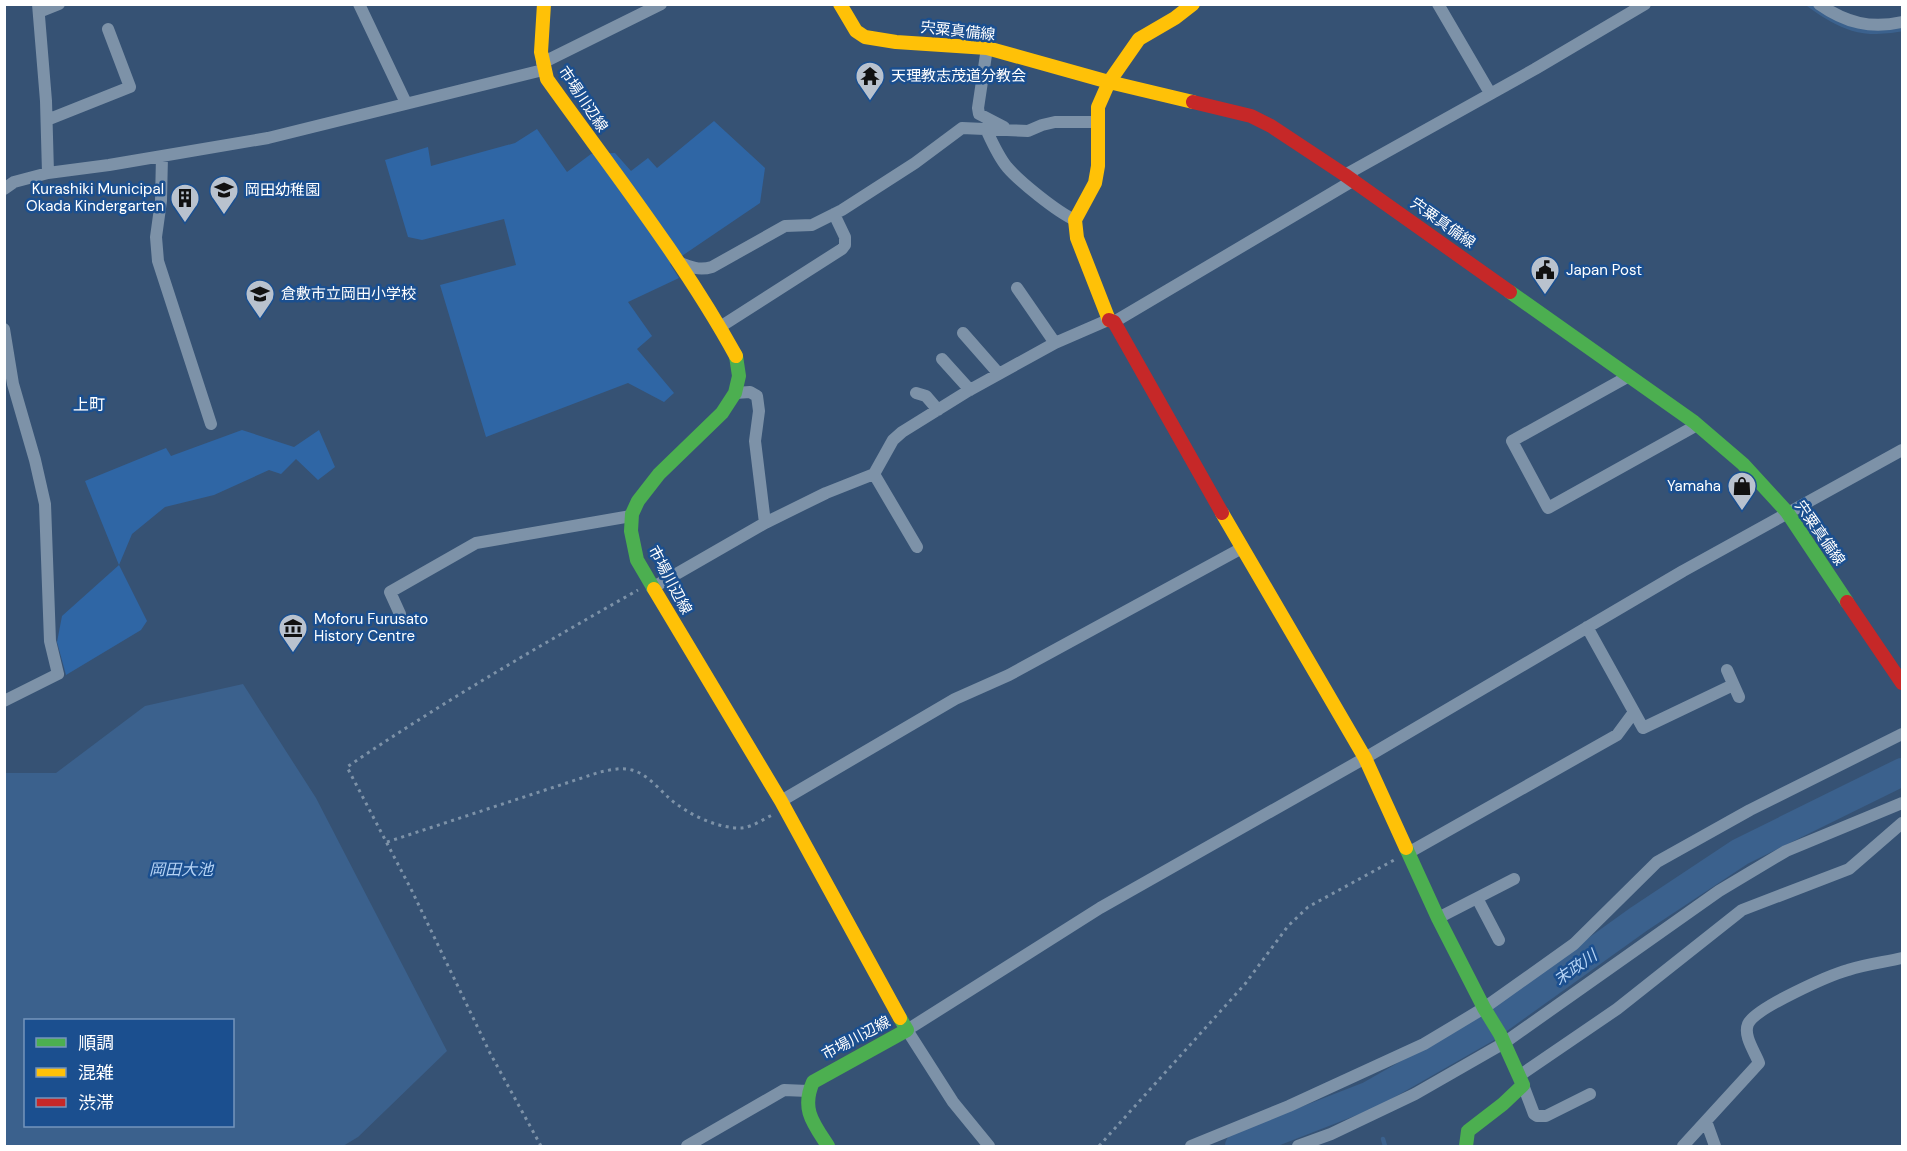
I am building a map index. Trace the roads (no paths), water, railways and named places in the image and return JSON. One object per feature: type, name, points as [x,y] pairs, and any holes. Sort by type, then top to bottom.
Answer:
[{"type":"main road","name":"市場川辺線","points":[[544,4],[540,47],[543,66],[552,88],[720,327],[736,356],[739,376],[735,393]]},
{"type":"main road","name":"宍粟真備線","points":[[840,4],[856,31],[865,37],[896,42],[987,48],[1109,82],[1251,116],[1271,126],[1349,178],[1629,376],[1697,425],[1743,464],[1787,512],[1902,683]]},
{"type":"main road","points":[[1193,4],[1175,18],[1139,39],[1109,82],[1098,107],[1098,166],[1095,183],[1075,220],[1077,238],[1111,321],[1365,758],[1438,918],[1502,1038],[1521,1080],[1503,1104],[1468,1131],[1466,1146]]},
{"type":"main road","points":[[631,516],[640,498],[654,479],[722,413],[735,393]]},
{"type":"main road","name":"市場川辺線","points":[[631,516],[632,538],[637,560],[783,806],[906,1030],[821,1076],[813,1082],[808,1091]]},
{"type":"main road","points":[[808,1091],[806,1102],[808,1114],[828,1146]]},
{"type":"street","points":[[48,173],[47,120],[38,8],[58,4]]},
{"type":"street","points":[[359,4],[406,103]]},
{"type":"street","points":[[4,189],[14,182],[48,173],[268,138],[543,66],[661,4]]},
{"type":"street","points":[[1438,4],[1490,93]]},
{"type":"street","points":[[651,586],[765,523],[826,493],[874,474],[893,440],[902,432],[970,390],[1054,343],[1111,321],[1490,93],[1536,69],[1645,4]]},
{"type":"street","points":[[1820,4],[1848,21],[1860,24],[1885,26],[1902,22]]},
{"type":"street","points":[[47,120],[130,87],[108,28]]},
{"type":"street","points":[[987,48],[979,114],[985,119],[1014,131]]},
{"type":"street","points":[[676,262],[703,270],[785,226],[812,225],[834,214],[915,163],[962,128],[1028,131],[1055,122],[1098,122]]},
{"type":"street","points":[[986,129],[1008,168],[1062,214],[1075,220]]},
{"type":"street","points":[[162,156],[161,201],[156,237],[158,261],[211,424]]},
{"type":"street","points":[[720,327],[842,249],[845,237],[834,214]]},
{"type":"street","points":[[1017,288],[1054,343]]},
{"type":"street","points":[[4,328],[9,392],[35,460],[45,504],[50,641],[58,674],[4,701]]},
{"type":"street","points":[[963,333],[999,374]]},
{"type":"street","points":[[942,359],[970,390]]},
{"type":"street","points":[[1629,376],[1512,441],[1548,508],[1697,425]]},
{"type":"street","points":[[735,393],[750,392],[758,396],[759,411],[755,441],[765,523]]},
{"type":"street","points":[[916,393],[926,396],[938,410]]},
{"type":"street","points":[[989,1146],[953,1102],[906,1030],[1100,908],[1365,758],[1787,512],[1804,505],[1902,450]]},
{"type":"street","points":[[874,474],[917,547]]},
{"type":"street","points":[[400,614],[390,592],[476,543],[631,516]]},
{"type":"street","points":[[783,806],[956,699],[1009,675],[1242,548]]},
{"type":"street","points":[[1587,627],[1643,728],[1734,685]]},
{"type":"street","points":[[1727,670],[1739,697]]},
{"type":"street","points":[[1408,853],[1617,735],[1634,712]]},
{"type":"street","points":[[1191,1146],[1289,1106],[1424,1044],[1486,1010],[1574,944],[1657,862],[1750,810],[1902,734]]},
{"type":"street","points":[[1298,1146],[1331,1134],[1415,1094],[1719,891],[1776,857],[1902,803]]},
{"type":"street","points":[[1590,1094],[1541,1117],[1534,1113],[1521,1080],[1617,1009],[1742,910],[1849,869],[1902,823]]},
{"type":"street","points":[[1438,918],[1514,879]]},
{"type":"street","points":[[1477,898],[1499,940]]},
{"type":"street","points":[[1683,1146],[1759,1063],[1747,1035],[1752,1018],[1782,999],[1847,970],[1902,958]]},
{"type":"street","points":[[687,1146],[784,1090],[808,1091]]},
{"type":"street","points":[[1706,1120],[1715,1146]]},
{"type":"water","name":"岡田大池","points":[[243,684],[316,798],[447,1051],[358,1137],[343,1146],[5,1146],[5,773],[56,773],[145,706]]},
{"type":"waterway","points":[[1808,4],[1831,19],[1852,28],[1875,32],[1902,29]]},
{"type":"waterway","name":"末政川","points":[[1239,1146],[1370,1095],[1487,1028],[1639,919],[1740,852],[1902,772]]},
{"type":"waterway","points":[[1383,1139],[1385,1146]]},
{"type":"place","name":"天理教志茂道分教会","points":[[870,102]]},
{"type":"place","name":"岡田幼稚園","points":[[224,216]]},
{"type":"place","name":"Kurashiki Municipal Okada Kindergarten","points":[[185,224]]},
{"type":"place","name":"Japan Post","points":[[1545,296]]},
{"type":"place","name":"倉敷市立岡田小学校","points":[[260,320]]},
{"type":"place","name":"Yamaha","points":[[1742,512]]},
{"type":"place","name":"Moforu Furusato History Centre","points":[[293,654]]},
{"type":"district","name":"上町","points":[[89,404]]}]
